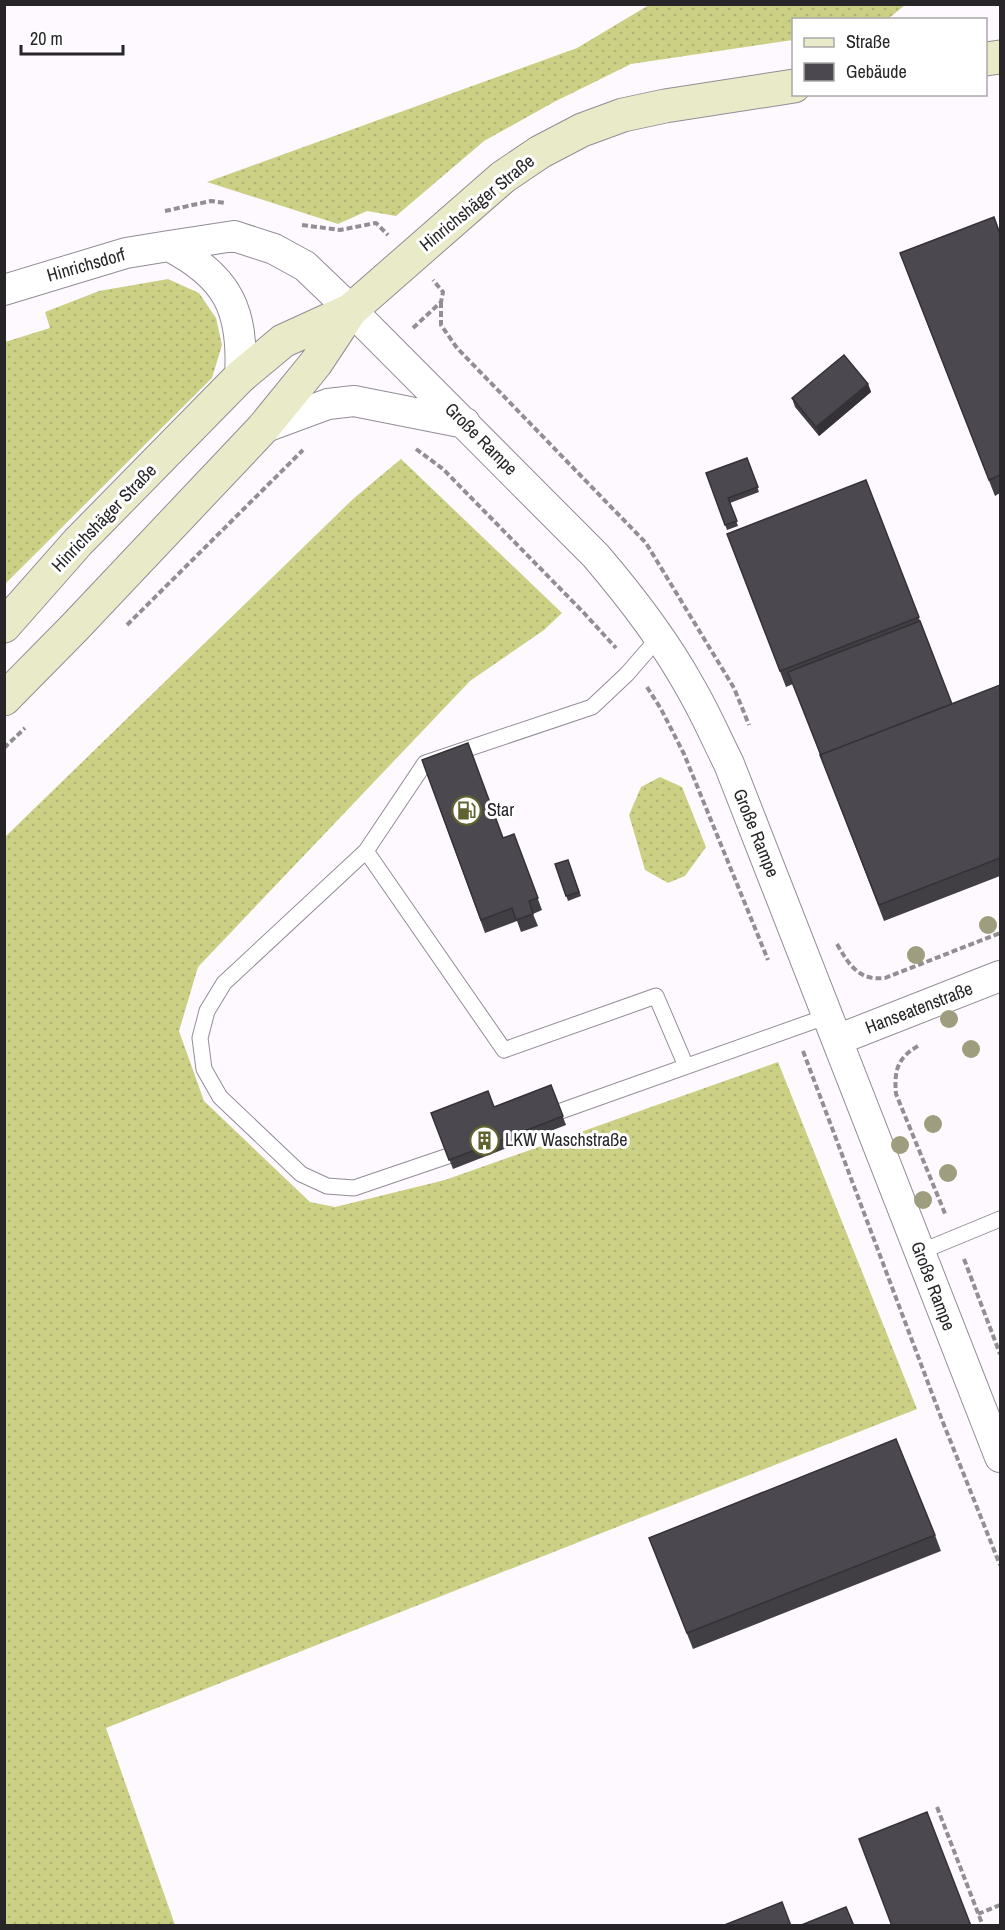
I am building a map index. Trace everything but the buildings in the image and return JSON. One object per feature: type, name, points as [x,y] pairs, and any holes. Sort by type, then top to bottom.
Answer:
[{"type":"main road","name":"Hinrichshäger Straße","points":[[4,699],[263,428],[316,363],[351,310],[503,177],[540,152],[582,130],[623,115],[665,106],[792,86]]},
{"type":"main road","name":"Hinrichshäger Straße","points":[[4,626],[78,542],[240,376],[283,341],[351,310]]},
{"type":"street","name":"Hinrichsdorf","points":[[4,290],[126,253],[234,236],[274,249],[305,267],[351,310]]},
{"type":"street","points":[[169,246],[192,258],[220,283],[229,298],[238,320],[242,349],[240,376]]},
{"type":"street","name":"Große Rampe","points":[[351,310],[596,556],[660,636],[690,686],[729,764],[1000,1457]]},
{"type":"street","name":"Hinrichshäger Straße","points":[[263,428],[328,404],[354,401],[465,423]]},
{"type":"street","name":"Hanseatenstraße","points":[[832,1028],[1000,976]]},
{"type":"lane","points":[[448,1156],[354,1188],[327,1186],[301,1174],[220,1097],[204,1070],[200,1038],[207,1011],[224,983],[366,851],[425,762],[592,707],[633,667],[660,636]]},
{"type":"lane","points":[[366,851],[504,1050],[656,996],[686,1066]]},
{"type":"lane","points":[[561,1111],[794,1028],[832,1028]]},
{"type":"lane","points":[[920,1252],[1000,1219]]},
{"type":"path","points":[[412,447],[421,451],[443,469],[584,613],[633,667],[661,709],[684,754],[769,964]]},
{"type":"path","points":[[122,630],[299,453],[307,448]]},
{"type":"path","points":[[4,748],[30,723]]},
{"type":"path","points":[[847,962],[860,974],[874,980],[885,978],[1000,933]]},
{"type":"path","points":[[794,1028],[942,1420],[1000,1565]]},
{"type":"path","points":[[894,1074],[905,1053]]},
{"type":"path","points":[[937,1807],[983,1926]]},
{"type":"path","points":[[978,1914],[1000,1905]]},
{"type":"green space","points":[[649,5],[905,5],[889,18],[792,18],[792,40],[631,64],[554,102],[484,141],[396,216],[367,211],[338,224],[207,182],[577,48]]},
{"type":"green space","points":[[168,279],[199,293],[216,318],[222,345],[212,378],[5,584],[5,342],[50,328],[45,312],[99,291]]},
{"type":"green space","points":[[401,459],[562,613],[544,630],[470,681],[198,967],[179,1031],[204,1101],[310,1202],[335,1207],[445,1180],[778,1062],[917,1409],[106,1728],[175,1925],[5,1925],[5,837],[353,499]]},
{"type":"green space","points":[[660,777],[682,787],[706,847],[685,876],[668,883],[645,870],[629,815],[641,787]]},
{"type":"place","name":"Star","points":[[466,810]]},
{"type":"place","name":"LKW Waschstraße","points":[[484,1140]]}]
